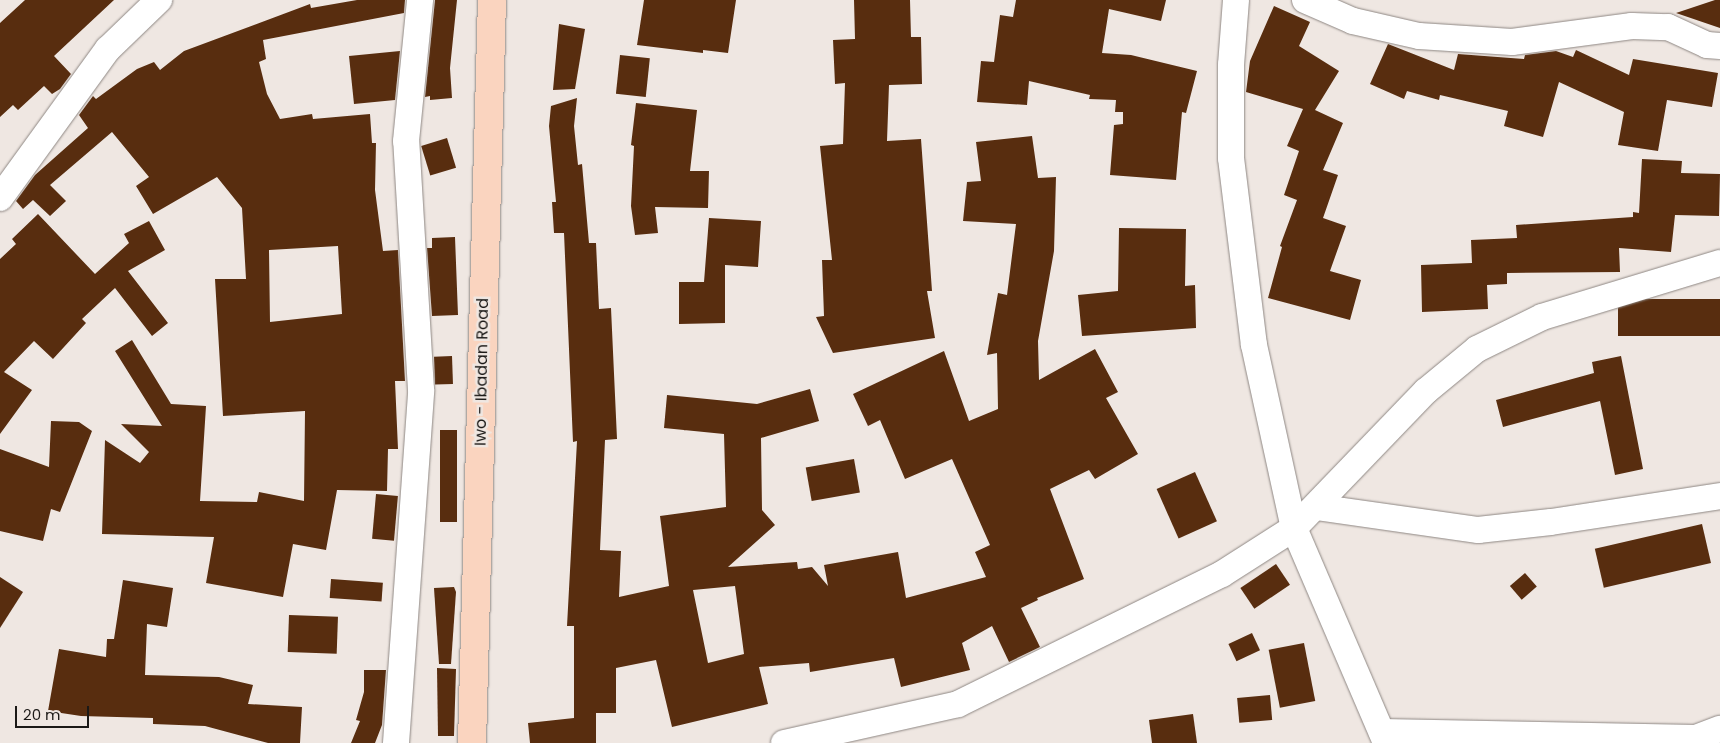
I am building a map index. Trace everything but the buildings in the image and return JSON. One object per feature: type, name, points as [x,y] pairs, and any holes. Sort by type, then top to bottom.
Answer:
[{"type":"main road","name":"Iwo - Ibadan Road","points":[[472,743],[492,0]]},
{"type":"street","points":[[0,198],[108,49],[160,0]]},
{"type":"street","points":[[396,743],[421,390],[406,141],[420,0]]},
{"type":"street","points":[[1236,0],[1231,65],[1231,158],[1254,345],[1294,528],[1384,738],[1696,738],[1720,729]]},
{"type":"street","points":[[1305,0],[1353,21],[1419,36],[1512,42],[1632,26],[1668,27],[1707,45],[1720,46]]},
{"type":"street","points":[[784,743],[958,704],[1222,574],[1294,528],[1426,391],[1477,349],[1542,316],[1720,263]]},
{"type":"street","points":[[1316,507],[1478,530],[1551,522],[1720,496]]}]
